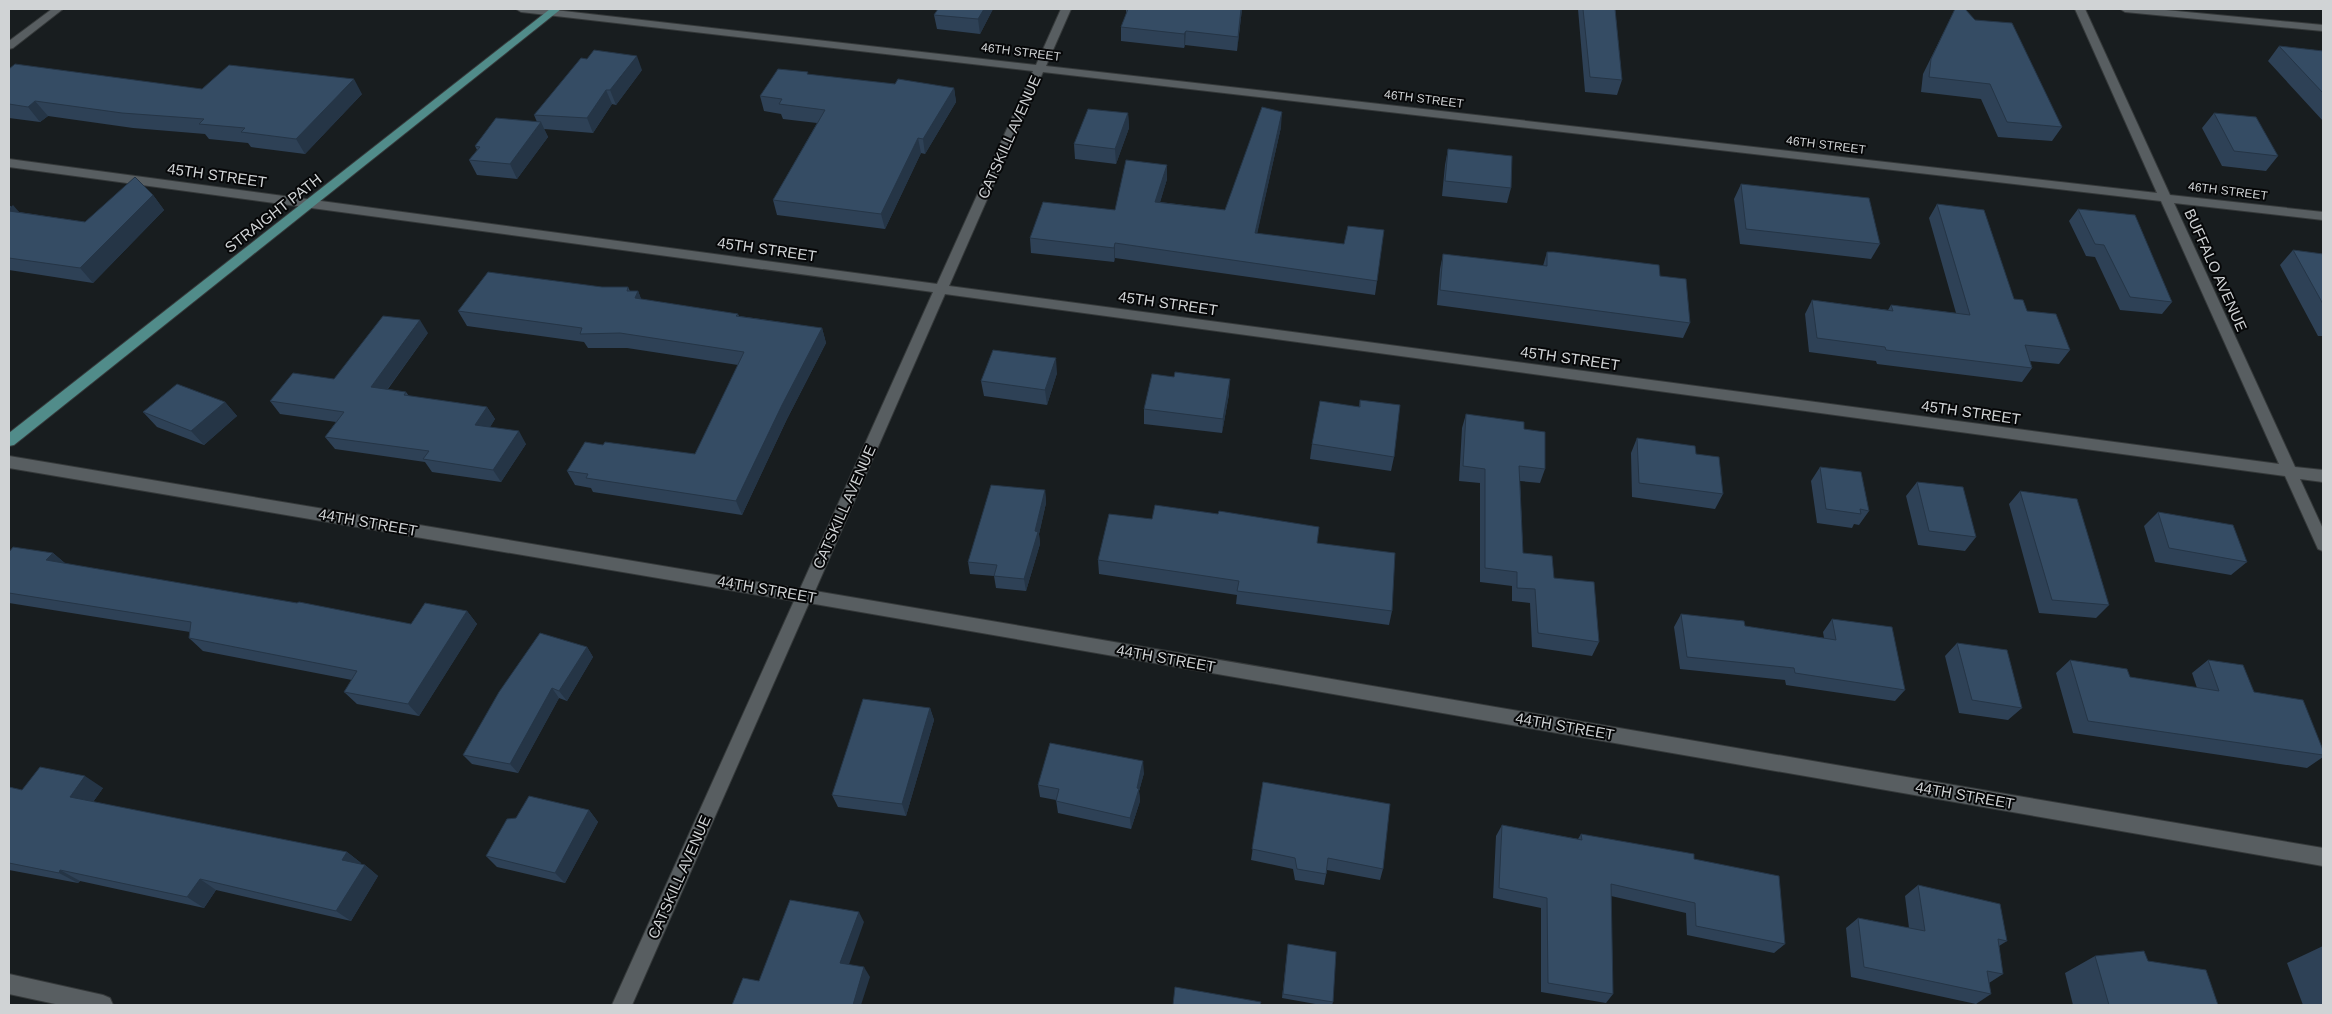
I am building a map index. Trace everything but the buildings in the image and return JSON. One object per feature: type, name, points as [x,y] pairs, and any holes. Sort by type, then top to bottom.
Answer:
[{"type":"main road","name":"STRAIGHT PATH","points":[[9,441],[312,204],[553,10]]},
{"type":"street","points":[[9,46],[58,9]]},
{"type":"street","name":"46TH STREET","points":[[521,9],[553,10],[2323,216]]},
{"type":"street","name":"CATSKILL AVENUE","points":[[622,1005],[1066,9]]},
{"type":"street","name":"BUFFALO AVENUE","points":[[2080,9],[2323,545]]},
{"type":"street","points":[[2125,9],[2323,28]]},
{"type":"street","name":"45TH STREET","points":[[9,163],[2323,476]]},
{"type":"street","name":"44TH STREET","points":[[9,462],[805,596],[2323,857]]},
{"type":"street","points":[[9,984],[103,1005]]}]
